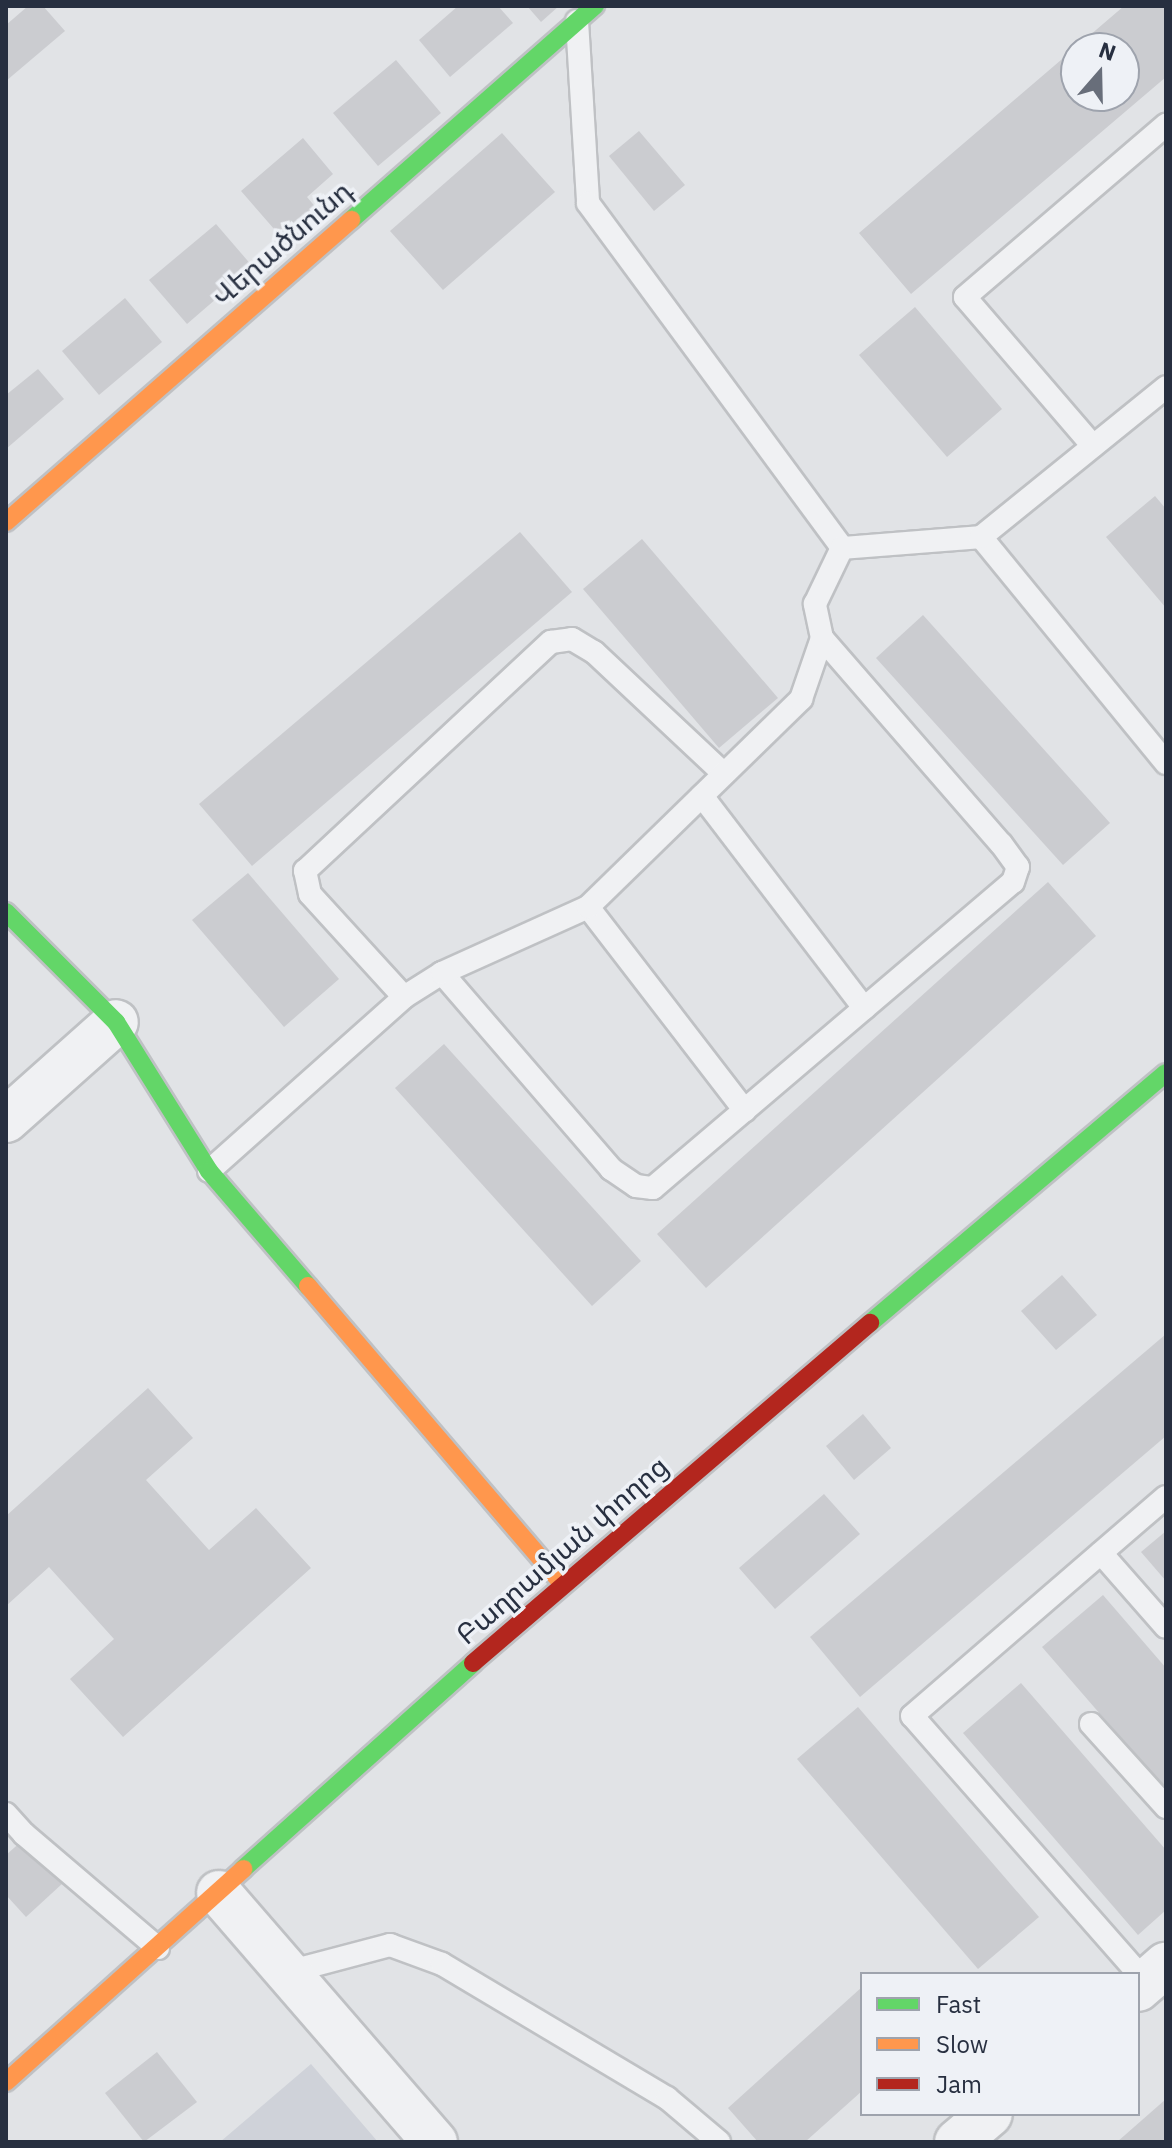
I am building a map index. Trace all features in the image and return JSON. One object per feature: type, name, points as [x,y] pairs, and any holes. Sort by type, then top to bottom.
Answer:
[{"type":"street","name":"Վերածնունդ","points":[[6,522],[586,13]]},
{"type":"street","points":[[6,912],[116,1022],[209,1171],[562,1583]]},
{"type":"street","points":[[6,1120],[116,1022]]},
{"type":"street","name":"Բաղրամյան փողոց","points":[[6,2082],[562,1583],[1166,1073]]},
{"type":"street","points":[[219,1893],[435,2142]]},
{"type":"street","points":[[957,2142],[988,2116]]},
{"type":"lane","points":[[586,13],[588,203],[842,548]]},
{"type":"lane","points":[[1093,446],[965,297],[1166,125]]},
{"type":"lane","points":[[842,548],[981,537],[1166,387]]},
{"type":"lane","points":[[981,537],[1166,763]]},
{"type":"lane","points":[[442,973],[611,1169],[636,1186],[653,1188],[1013,882],[1018,867],[822,638],[815,604],[842,548]]},
{"type":"lane","points":[[209,1171],[404,997],[442,973],[588,907],[801,699],[822,638]]},
{"type":"lane","points":[[404,997],[310,894],[305,871],[551,642],[572,639],[594,652],[724,774]]},
{"type":"lane","points":[[702,796],[864,1008]]},
{"type":"lane","points":[[588,907],[745,1111]]},
{"type":"lane","points":[[1150,1979],[912,1716],[1166,1497]]},
{"type":"lane","points":[[1101,1553],[1166,1627]]},
{"type":"lane","points":[[1091,1724],[1166,1807]]},
{"type":"lane","points":[[6,1814],[24,1834],[158,1948]]},
{"type":"lane","points":[[288,1972],[390,1945],[442,1964],[667,2098],[719,2142]]},
{"type":"shaded area","points":[[311,2064],[378,2142],[220,2142]]},
{"type":"building","points":[[28,6],[43,6],[65,31],[6,81],[6,25]]},
{"type":"building","points":[[458,6],[498,6],[513,23],[450,77],[419,40]]},
{"type":"building","points":[[527,6],[559,6],[541,22]]},
{"type":"building","points":[[1124,6],[1166,6],[1166,77],[1140,99],[1140,32],[1094,32]]},
{"type":"building","points":[[396,60],[441,113],[378,166],[333,113]]},
{"type":"building","points":[[1060,61],[1060,112],[1125,112],[911,294],[859,233]]},
{"type":"building","points":[[639,131],[685,185],[654,211],[609,156]]},
{"type":"building","points":[[502,133],[555,192],[443,290],[390,231]]},
{"type":"building","points":[[303,138],[333,174],[307,197],[323,216],[288,245],[241,191]]},
{"type":"building","points":[[216,224],[253,267],[187,324],[149,280]]},
{"type":"building","points":[[125,298],[162,342],[99,395],[62,351]]},
{"type":"building","points":[[915,307],[1002,409],[947,457],[859,355]]},
{"type":"building","points":[[38,369],[64,399],[6,449],[6,395]]},
{"type":"building","points":[[1155,496],[1166,509],[1166,608],[1106,537]]},
{"type":"building","points":[[520,532],[572,592],[252,866],[199,804]]},
{"type":"building","points":[[642,539],[778,698],[719,748],[583,589]]},
{"type":"building","points":[[923,615],[1110,823],[1063,865],[876,658]]},
{"type":"building","points":[[248,873],[339,979],[284,1027],[192,920]]},
{"type":"building","points":[[1048,882],[1096,936],[706,1288],[657,1234]]},
{"type":"building","points":[[444,1044],[641,1261],[592,1306],[395,1088]]},
{"type":"building","points":[[1062,1275],[1097,1315],[1056,1350],[1021,1311]]},
{"type":"building","points":[[1166,1334],[1166,1436],[860,1697],[810,1637]]},
{"type":"building","points":[[148,1388],[193,1438],[146,1480],[209,1550],[256,1508],[311,1568],[123,1737],[70,1679],[114,1639],[49,1567],[6,1606],[6,1516]]},
{"type":"building","points":[[863,1414],[891,1448],[854,1480],[826,1446]]},
{"type":"building","points":[[824,1494],[860,1534],[775,1609],[739,1568]]},
{"type":"building","points":[[1166,1531],[1166,1581],[1141,1552]]},
{"type":"building","points":[[1103,1595],[1166,1668],[1166,1790],[1042,1647]]},
{"type":"building","points":[[1021,1683],[1166,1850],[1166,1910],[1138,1935],[963,1733]]},
{"type":"building","points":[[858,1707],[1039,1917],[978,1969],[797,1759]]},
{"type":"building","points":[[23,1840],[63,1883],[26,1917],[6,1895],[6,1855]]},
{"type":"building","points":[[860,1989],[860,2093],[805,2142],[758,2142],[728,2108]]},
{"type":"building","points":[[157,2052],[197,2102],[144,2142],[105,2093]]},
{"type":"building","points":[[1166,2099],[1166,2142],[1117,2142]]},
{"type":"traffic: fast","points":[[351,220],[595,6]]},
{"type":"traffic: fast","points":[[6,912],[116,1022],[209,1171],[308,1286]]},
{"type":"traffic: fast","points":[[870,1323],[1166,1073]]},
{"type":"traffic: fast","points":[[243,1869],[473,1663]]},
{"type":"traffic: slow","points":[[6,522],[351,220]]},
{"type":"traffic: slow","points":[[308,1286],[562,1583]]},
{"type":"traffic: slow","points":[[6,2082],[243,1869]]},
{"type":"traffic: jam","points":[[473,1663],[870,1323]]}]
